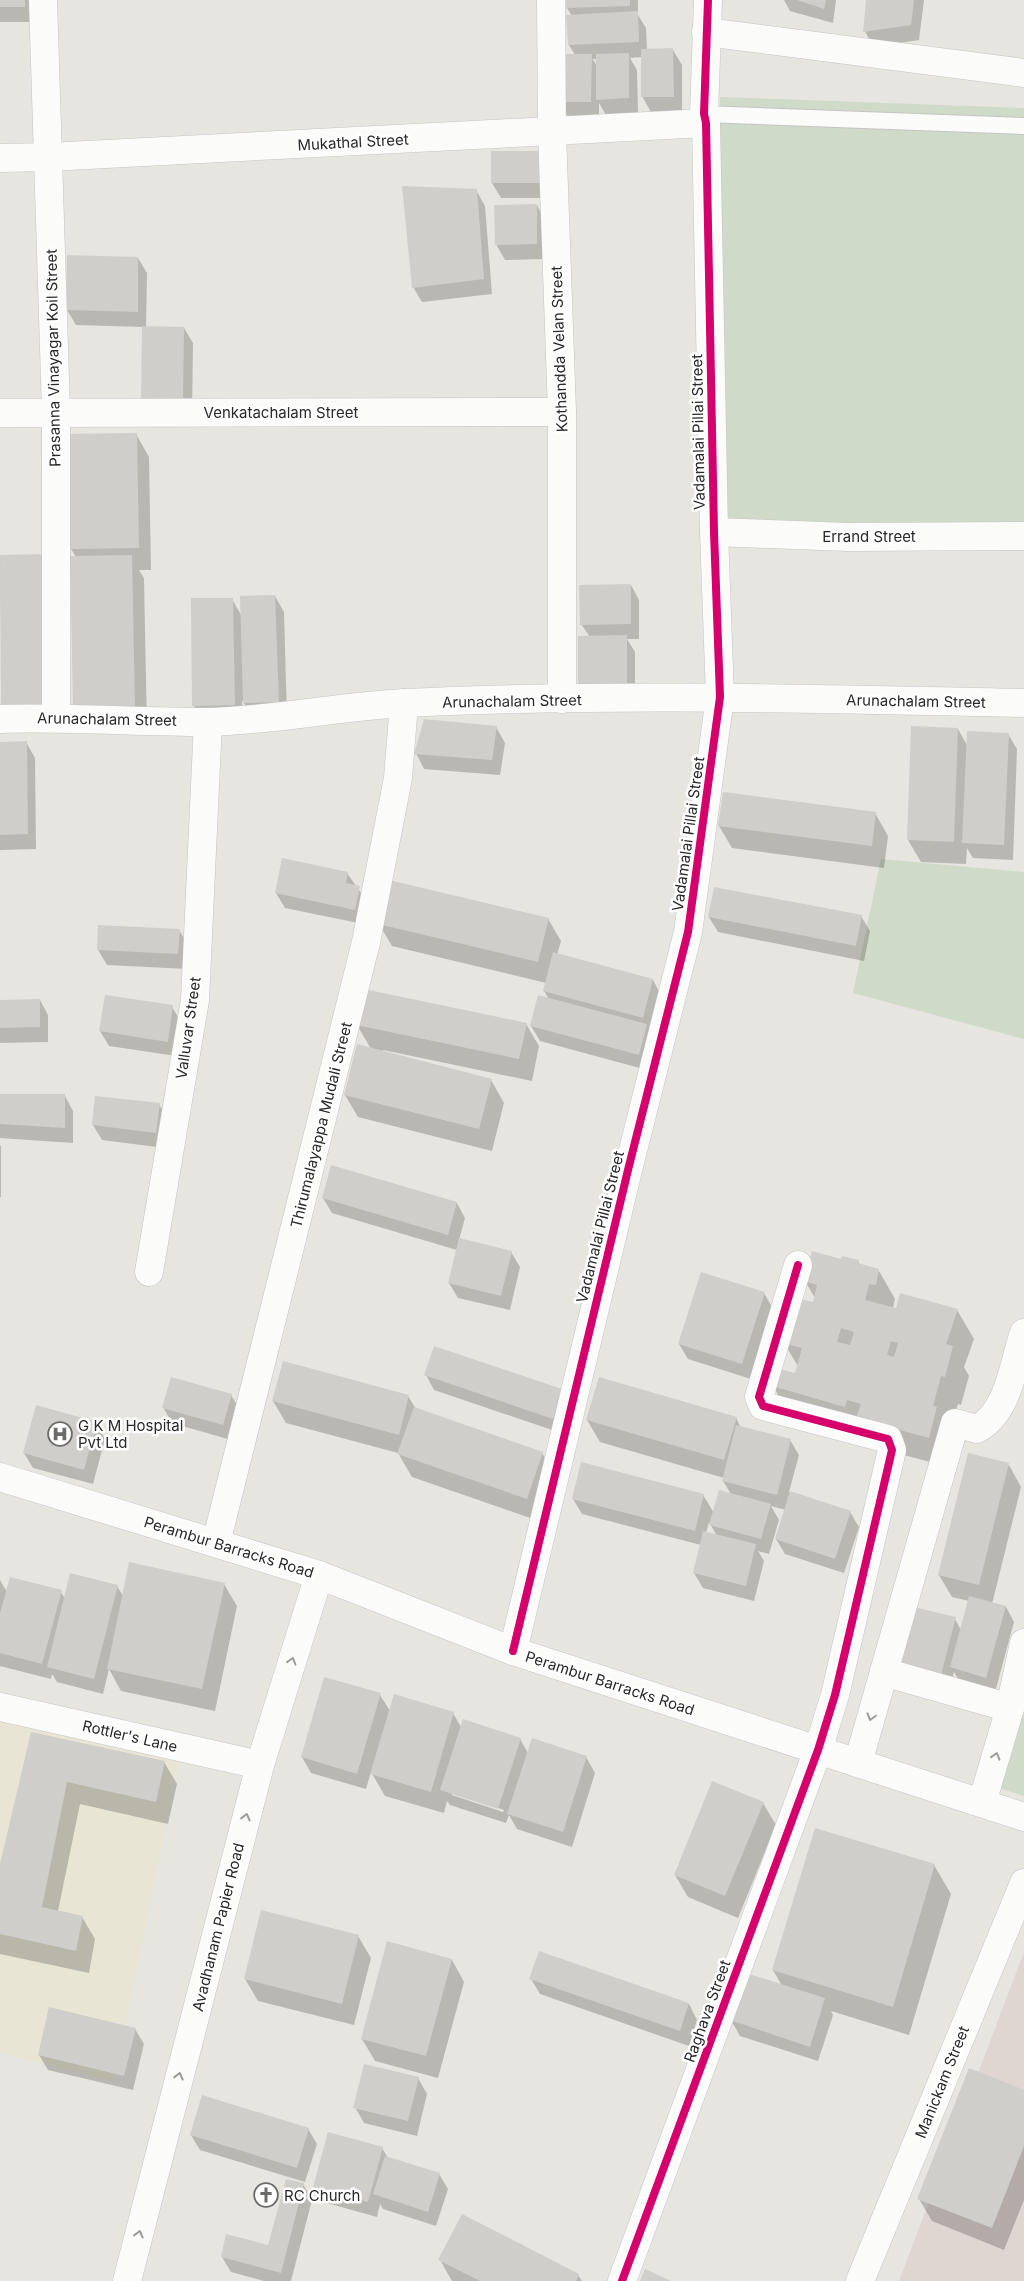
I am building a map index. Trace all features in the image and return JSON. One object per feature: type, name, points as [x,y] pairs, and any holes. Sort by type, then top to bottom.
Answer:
[{"type":"street","name":"Prasanna Vinayagar Koil Street","points":[[43,0],[56,411],[56,717]]},
{"type":"street","name":"Kothandda Velan Street","points":[[551,0],[552,132],[562,412],[562,699]]},
{"type":"street","name":"Vadamalai Pillai Street","points":[[513,1652],[628,1170],[688,932],[720,697],[714,532],[705,118],[708,0]]},
{"type":"street","points":[[706,32],[1024,73]]},
{"type":"street","name":"Mukathal Street","points":[[0,158],[552,132],[705,118]]},
{"type":"street","name":"Venkatachalam Street","points":[[0,413],[56,411],[562,412]]},
{"type":"street","name":"Errand Street","points":[[714,532],[848,537],[1024,536]]},
{"type":"street","name":"Arunachalam Street","points":[[0,719],[56,717],[208,722],[404,703],[562,699],[720,697],[1024,703]]},
{"type":"street","name":"Thirumalayappa Mudali Street","points":[[216,1543],[366,942],[398,778],[404,703]]},
{"type":"street","name":"Valluvar Street","points":[[149,1272],[195,1000],[208,722]]},
{"type":"street","name":"Raghava Street","points":[[622,2281],[818,1750],[835,1695],[892,1450],[888,1440],[763,1406],[759,1397],[798,1265]]},
{"type":"street","points":[[858,1763],[955,1423],[977,1429],[985,1425],[996,1412],[1002,1401],[1024,1333]]},
{"type":"street","name":"Perambur Barracks Road","points":[[0,1478],[318,1574],[513,1652],[1024,1816]]},
{"type":"street","name":"Avadhanam Papier Road","points":[[127,2281],[260,1765],[318,1574]]},
{"type":"street","points":[[982,1803],[1010,1708],[1024,1643]]},
{"type":"street","points":[[884,1672],[1010,1708]]},
{"type":"street","name":"Rottler's Lane","points":[[0,1707],[260,1765]]},
{"type":"street","name":"Manickam Street","points":[[867,2279],[1024,1883]]},
{"type":"lane","points":[[705,118],[1024,126]]},
{"type":"shaded area","points":[[0,1716],[180,1755],[114,2082],[0,2053]]},
{"type":"shaded area","points":[[1024,1952],[1024,2281],[899,2281]]},
{"type":"green space","points":[[720,97],[1024,108],[1024,527],[720,524]]},
{"type":"green space","points":[[881,859],[1024,872],[1024,1039],[853,993]]},
{"type":"green space","points":[[1024,1647],[1024,1796],[984,1783]]},
{"type":"building","points":[[0,0],[25,0],[25,7],[0,7]]},
{"type":"building","points":[[566,0],[630,0],[630,6],[566,8]]},
{"type":"building","points":[[797,0],[826,0],[824,9]]},
{"type":"building","points":[[866,0],[914,0],[911,25],[863,32]]},
{"type":"building","points":[[638,11],[639,42],[568,45],[566,15]]},
{"type":"building","points":[[673,48],[674,97],[641,97],[641,49]]},
{"type":"building","points":[[629,53],[629,98],[596,100],[596,54]]},
{"type":"building","points":[[558,54],[592,54],[591,102],[558,102]]},
{"type":"building","points":[[491,151],[542,151],[542,183],[491,183]]},
{"type":"building","points":[[402,186],[477,189],[484,279],[412,288]]},
{"type":"building","points":[[537,204],[537,244],[495,245],[494,205]]},
{"type":"building","points":[[67,255],[138,257],[138,312],[66,310]]},
{"type":"building","points":[[142,326],[184,327],[183,399],[141,398]]},
{"type":"building","points":[[137,433],[139,548],[70,549],[68,434]]},
{"type":"building","points":[[49,554],[52,705],[1,705],[0,555]]},
{"type":"building","points":[[132,555],[135,709],[73,710],[70,556]]},
{"type":"building","points":[[631,584],[631,624],[580,625],[579,585]]},
{"type":"building","points":[[275,595],[279,702],[243,703],[240,596]]},
{"type":"building","points":[[191,598],[233,598],[235,705],[192,706]]},
{"type":"building","points":[[627,635],[627,686],[578,686],[578,636]]},
{"type":"building","points":[[424,719],[497,726],[492,760],[414,754]]},
{"type":"building","points":[[911,726],[958,728],[954,842],[907,840]]},
{"type":"building","points":[[967,731],[1009,733],[1004,845],[962,843]]},
{"type":"building","points":[[27,741],[28,834],[0,835],[0,742]]},
{"type":"building","points":[[723,792],[876,812],[872,846],[718,826]]},
{"type":"building","points":[[282,858],[348,872],[346,883],[360,886],[355,910],[275,893]]},
{"type":"building","points":[[389,880],[549,918],[538,962],[378,924]]},
{"type":"building","points":[[714,887],[862,915],[856,946],[708,917]]},
{"type":"building","points":[[98,925],[180,929],[178,954],[97,950]]},
{"type":"building","points":[[553,952],[653,979],[643,1018],[543,991]]},
{"type":"building","points":[[364,989],[527,1023],[519,1059],[356,1025]]},
{"type":"building","points":[[105,995],[173,1005],[168,1042],[99,1031]]},
{"type":"building","points":[[538,995],[647,1024],[639,1055],[530,1026]]},
{"type":"building","points":[[40,999],[40,1027],[0,1028],[0,1000]]},
{"type":"building","points":[[357,1044],[492,1079],[479,1129],[344,1095]]},
{"type":"building","points":[[0,1094],[65,1094],[65,1128],[0,1124]]},
{"type":"building","points":[[95,1096],[160,1103],[156,1133],[92,1125]]},
{"type":"building","points":[[331,1165],[457,1202],[448,1235],[322,1198]]},
{"type":"building","points":[[459,1238],[512,1251],[501,1296],[448,1283]]},
{"type":"building","points":[[812,1251],[841,1259],[842,1256],[859,1260],[858,1263],[879,1269],[876,1285],[869,1284],[865,1300],[896,1308],[900,1293],[958,1309],[946,1344],[953,1346],[945,1377],[941,1376],[933,1406],[937,1407],[929,1438],[856,1418],[861,1404],[847,1400],[845,1407],[772,1386],[776,1368],[795,1373],[802,1348],[783,1343],[795,1298],[813,1302],[817,1285],[804,1281]],"holes":[[[841,1328],[854,1332],[850,1345],[837,1342]],[[891,1341],[898,1343],[894,1357],[887,1355]]]},
{"type":"building","points":[[701,1272],[765,1292],[742,1364],[678,1344]]},
{"type":"building","points":[[434,1346],[562,1389],[553,1419],[424,1375]]},
{"type":"building","points":[[283,1361],[409,1395],[399,1435],[272,1401]]},
{"type":"building","points":[[171,1377],[232,1394],[223,1425],[162,1408]]},
{"type":"building","points":[[599,1377],[737,1417],[724,1460],[586,1420]]},
{"type":"building","points":[[36,1405],[97,1422],[84,1470],[23,1453]]},
{"type":"building","points":[[414,1407],[543,1452],[527,1499],[397,1454]]},
{"type":"building","points":[[736,1425],[791,1439],[777,1495],[722,1481]]},
{"type":"building","points":[[968,1453],[1009,1463],[979,1585],[938,1575]]},
{"type":"building","points":[[581,1462],[704,1494],[695,1531],[572,1499]]},
{"type":"building","points":[[719,1490],[771,1504],[761,1539],[709,1525]]},
{"type":"building","points":[[790,1491],[851,1511],[835,1559],[775,1539]]},
{"type":"building","points":[[703,1531],[756,1544],[746,1586],[693,1573]]},
{"type":"building","points":[[129,1562],[225,1583],[202,1689],[107,1669]]},
{"type":"building","points":[[70,1573],[118,1585],[94,1679],[47,1667]]},
{"type":"building","points":[[10,1577],[62,1590],[42,1664],[0,1653],[0,1613]]},
{"type":"building","points":[[969,1596],[1006,1606],[986,1678],[950,1667]]},
{"type":"building","points":[[909,1606],[956,1617],[940,1679],[894,1667]]},
{"type":"building","points":[[324,1677],[381,1693],[357,1774],[301,1757]]},
{"type":"building","points":[[394,1694],[454,1712],[431,1792],[370,1774]]},
{"type":"building","points":[[463,1719],[521,1738],[498,1809],[440,1790]]},
{"type":"building","points":[[31,1732],[165,1761],[156,1802],[67,1782],[42,1907],[83,1916],[76,1951],[0,1934],[0,1864]]},
{"type":"building","points":[[532,1738],[587,1756],[563,1832],[507,1814]]},
{"type":"building","points":[[712,1781],[764,1802],[725,1896],[674,1875]]},
{"type":"building","points":[[815,1828],[935,1864],[893,2007],[772,1970]]},
{"type":"building","points":[[261,1910],[359,1935],[342,2004],[244,1979]]},
{"type":"building","points":[[387,1941],[452,1959],[426,2056],[361,2039]]},
{"type":"building","points":[[539,1951],[689,2003],[680,2031],[529,1979]]},
{"type":"building","points":[[746,1973],[825,1998],[810,2047],[730,2020]]},
{"type":"building","points":[[49,2007],[136,2028],[124,2076],[38,2055]]},
{"type":"building","points":[[364,2064],[419,2077],[408,2121],[353,2108]]},
{"type":"building","points":[[969,2068],[1024,2090],[1024,2146],[992,2228],[917,2199]]},
{"type":"building","points":[[202,2095],[309,2128],[297,2168],[190,2135]]},
{"type":"building","points":[[328,2132],[383,2147],[368,2202],[313,2187]]},
{"type":"building","points":[[385,2156],[440,2173],[428,2212],[373,2194]]},
{"type":"building","points":[[286,2179],[304,2183],[281,2273],[221,2257],[226,2234],[268,2245]]},
{"type":"building","points":[[462,2214],[579,2274],[576,2281],[480,2281],[438,2260]]},
{"type":"building","points":[[645,2269],[671,2281],[640,2281]]},
{"type":"cycle path","points":[[513,1651],[628,1170],[688,932],[720,697],[714,532],[706,123],[704,114],[708,0]]},
{"type":"cycle path","points":[[622,2281],[818,1750],[835,1695],[892,1450],[888,1439],[763,1406],[759,1397],[798,1265]]},
{"type":"place","name":"G K M Hospital Pvt Ltd","points":[[60,1434]]},
{"type":"place","name":"RC Church","points":[[266,2195]]}]
